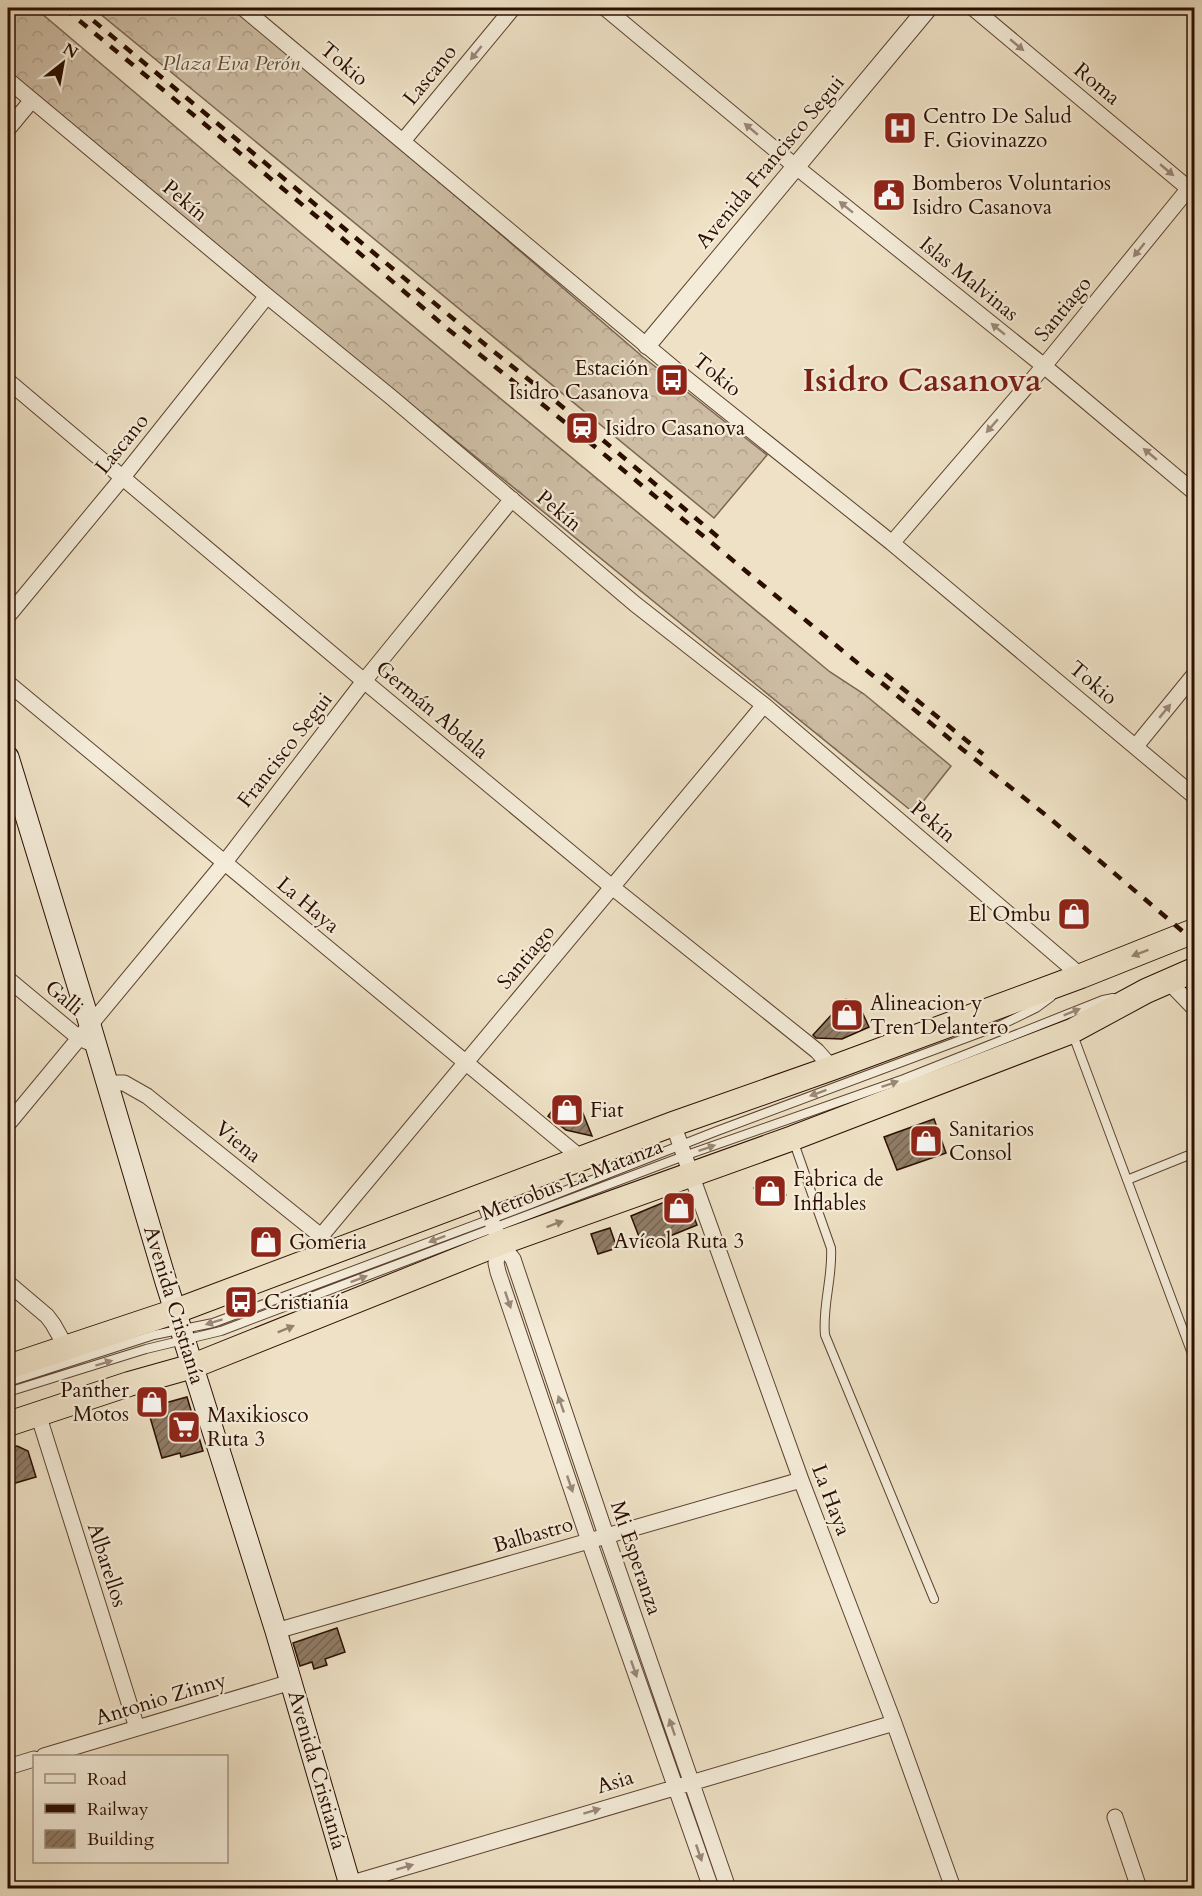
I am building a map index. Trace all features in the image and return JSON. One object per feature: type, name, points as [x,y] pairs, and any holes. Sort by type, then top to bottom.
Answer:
[{"type":"highway","points":[[8,1424],[129,1384],[193,1366],[495,1230],[682,1150],[832,1068],[1194,932]]},
{"type":"highway","points":[[8,1366],[66,1347],[181,1326],[327,1245],[482,1196],[582,1158],[793,1138],[1072,1031],[1146,990],[1194,970]]},
{"type":"main road","name":"Avenida Cristianía","points":[[8,757],[89,1036],[107,1083],[276,1630],[350,1886]]},
{"type":"street","name":"Tokio","points":[[243,8],[647,345],[892,543],[1194,796]]},
{"type":"street","name":"Lascano","points":[[404,141],[513,8]]},
{"type":"street","name":"Islas Malvinas","points":[[605,8],[795,166],[1044,366],[1194,492]]},
{"type":"street","name":"Avenida Francisco Segui","points":[[647,345],[928,8]]},
{"type":"street","name":"Roma","points":[[973,8],[1193,187]]},
{"type":"street","name":"Pekín","points":[[8,80],[391,397],[635,604],[764,705],[1081,976]]},
{"type":"street","points":[[8,129],[32,100]]},
{"type":"street","name":"Santiago","points":[[892,543],[1193,187]]},
{"type":"street","name":"Lascano","points":[[8,616],[123,477],[267,296]]},
{"type":"street","name":"Germán Abdala","points":[[8,381],[612,887],[817,1051],[832,1068]]},
{"type":"street","name":"Francisco Segui","points":[[8,1124],[89,1036],[364,681],[512,499]]},
{"type":"street","points":[[1136,746],[1194,675]]},
{"type":"street","name":"La Haya","points":[[8,683],[465,1064],[582,1158]]},
{"type":"street","name":"Santiago","points":[[327,1245],[465,1064],[764,705]]},
{"type":"street","name":"Galli","points":[[8,979],[89,1036]]},
{"type":"street","points":[[1169,982],[1194,1008]]},
{"type":"street","name":"Viena","points":[[107,1083],[124,1083],[147,1096],[327,1245]]},
{"type":"street","name":"La Haya","points":[[682,1150],[801,1480],[894,1723],[953,1888]]},
{"type":"street","name":"Mi Esperanza","points":[[482,1196],[495,1230],[513,1259],[606,1535],[683,1784],[711,1888]]},
{"type":"street","name":"Mi Esperanza","points":[[495,1230],[498,1272],[589,1541],[683,1784],[728,1888]]},
{"type":"street","points":[[8,1283],[46,1316],[66,1347]]},
{"type":"street","name":"Albarellos","points":[[38,1414],[137,1728]]},
{"type":"street","name":"Balbastro","points":[[276,1630],[801,1480]]},
{"type":"street","name":"Antonio Zinny","points":[[47,1755],[291,1682]]},
{"type":"street","name":"Asia","points":[[350,1886],[683,1784],[894,1723]]},
{"type":"street","points":[[8,1767],[33,1759]]},
{"type":"street","points":[[1115,1817],[1139,1888]]},
{"type":"lane","name":"Metrobus La Matanza","points":[[8,1382],[181,1326],[220,1331],[495,1230],[682,1150],[1001,1025],[1036,1008],[1081,976]]},
{"type":"lane","name":"Metrobus La Matanza","points":[[682,1150],[904,1079],[1103,1000],[1146,990]]},
{"type":"lane","points":[[1072,1031],[1194,1359]]},
{"type":"lane","points":[[793,1138],[831,1248],[832,1261],[824,1322],[825,1335],[934,1599]]},
{"type":"lane","points":[[1127,1180],[1194,1153]]},
{"type":"lane","name":"Metrobus La Matanza","points":[[8,1392],[181,1326]]},
{"type":"green space","points":[[8,8],[35,8],[307,238],[830,672],[864,694],[951,766],[914,813],[268,288],[8,72]]},
{"type":"green space","name":"Plaza Eva Perón","points":[[93,8],[233,8],[397,145],[643,357],[767,455],[714,518]]},
{"type":"building","name":"Alineacion y Tren Delantero","points":[[846,999],[851,1003],[857,1001],[869,1027],[842,1039],[816,1038],[813,1035]]},
{"type":"building","name":"Fiat","points":[[563,1096],[573,1103],[578,1101],[592,1136],[566,1130],[548,1116]]},
{"type":"building","points":[[934,1119],[946,1153],[897,1170],[884,1137]]},
{"type":"building","name":"Fabrica de Inflables","points":[[778,1178],[786,1195],[762,1205],[754,1188]]},
{"type":"building","points":[[679,1196],[688,1201],[697,1225],[643,1247],[631,1216]]},
{"type":"building","points":[[610,1228],[617,1248],[598,1254],[591,1234]]},
{"type":"building","points":[[163,1395],[165,1403],[187,1397],[203,1451],[181,1457],[180,1453],[162,1458],[145,1400]]},
{"type":"building","points":[[17,1446],[28,1451],[36,1477],[12,1484],[8,1471],[8,1449]]},
{"type":"building","points":[[337,1628],[345,1652],[325,1659],[327,1665],[314,1669],[312,1662],[300,1666],[293,1643]]},
{"type":"railway","points":[[64,8],[322,221],[449,330],[1047,816],[1194,941]]},
{"type":"railway","points":[[78,8],[718,537]]},
{"type":"railway","points":[[885,674],[983,754]]},
{"type":"place","name":"Centro De Salud F. Giovinazzo","points":[[900,128]]},
{"type":"place","name":"Bomberos Voluntarios Isidro Casanova","points":[[889,195]]},
{"type":"place","name":"Estación Isidro Casanova","points":[[672,380]]},
{"type":"place","name":"Isidro Casanova","points":[[582,428]]},
{"type":"place","name":"El Ombu","points":[[1074,914]]},
{"type":"place","name":"Alineacion y Tren Delantero","points":[[847,1015]]},
{"type":"place","name":"Fiat","points":[[567,1110]]},
{"type":"place","name":"Sanitarios Consol","points":[[926,1141]]},
{"type":"place","name":"Fabrica de Inflables","points":[[770,1191]]},
{"type":"place","name":"Avícola Ruta 3","points":[[679,1208]]},
{"type":"place","name":"Gomeria","points":[[266,1242]]},
{"type":"place","name":"Cristianía","points":[[241,1302]]},
{"type":"place","name":"Panther Motos","points":[[152,1402]]},
{"type":"place","name":"Maxikiosco Ruta 3","points":[[184,1427]]},
{"type":"district","name":"Isidro Casanova","points":[[922,380]]}]
